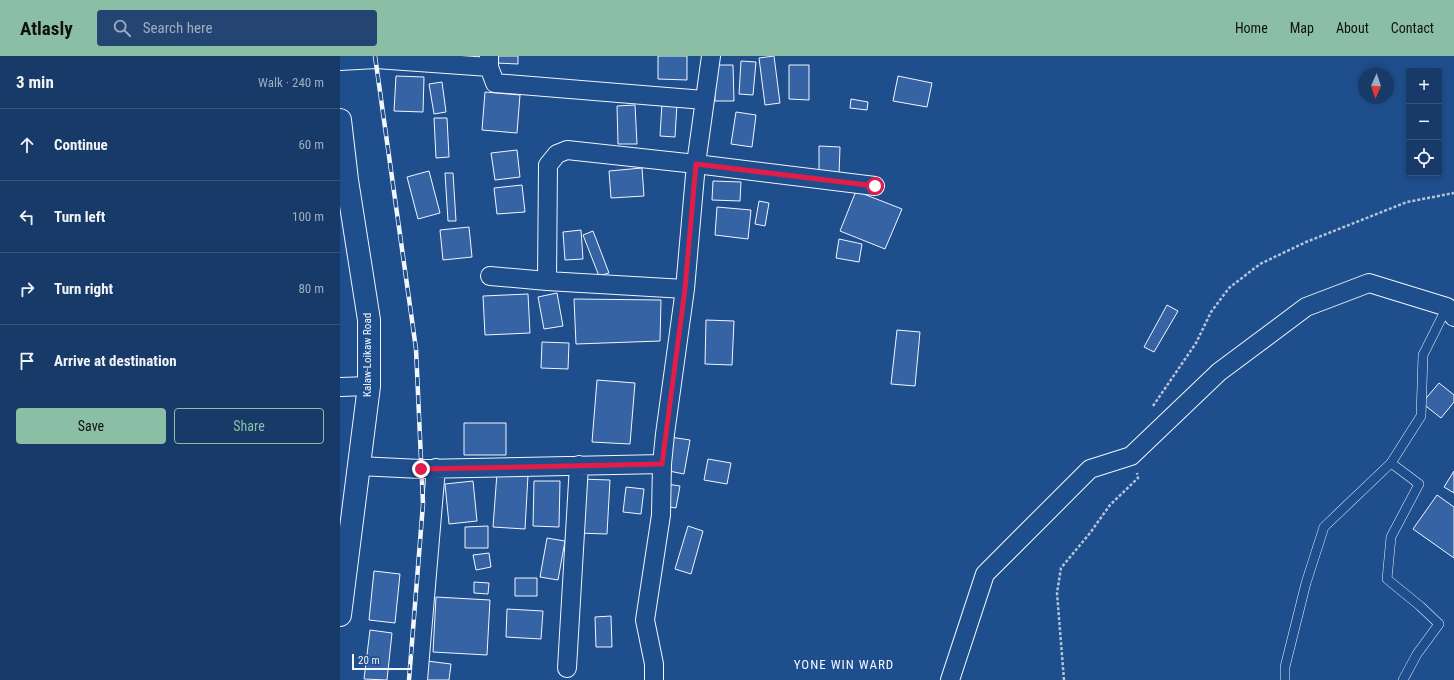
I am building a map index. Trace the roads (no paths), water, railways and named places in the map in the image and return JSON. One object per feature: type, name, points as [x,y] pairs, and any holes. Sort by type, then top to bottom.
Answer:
[{"type":"main road","name":"Kalaw-Loikaw Road","points":[[340,120],[344,180],[369,320],[369,386],[344,553],[340,615]]},
{"type":"street","points":[[654,680],[654,664],[645,620],[661,515],[662,464],[685,289],[696,164],[711,56]]},
{"type":"street","points":[[340,61],[376,59],[489,61],[495,83],[704,100]]},
{"type":"street","points":[[547,282],[548,165],[557,154],[567,150],[875,186]]},
{"type":"street","points":[[490,276],[547,282],[685,289]]},
{"type":"street","points":[[950,680],[985,574],[1090,469],[1131,456],[1219,372],[1306,307],[1369,283],[1450,312]]},
{"type":"street","points":[[340,387],[369,386]]},
{"type":"street","points":[[358,466],[421,469],[662,464]]},
{"type":"street","points":[[567,668],[579,465]]},
{"type":"street","points":[[418,680],[436,468]]},
{"type":"lane","points":[[1285,680],[1285,667],[1306,584],[1324,527],[1392,463],[1421,416],[1422,355],[1450,312]]},
{"type":"lane","points":[[1392,463],[1419,484],[1391,537],[1387,579],[1420,606],[1438,624],[1417,654],[1403,680]]},
{"type":"railway","points":[[375,56],[416,349],[423,504],[409,680]]},
{"type":"district","name":"YONE WIN WARD","points":[[844,664]]}]
